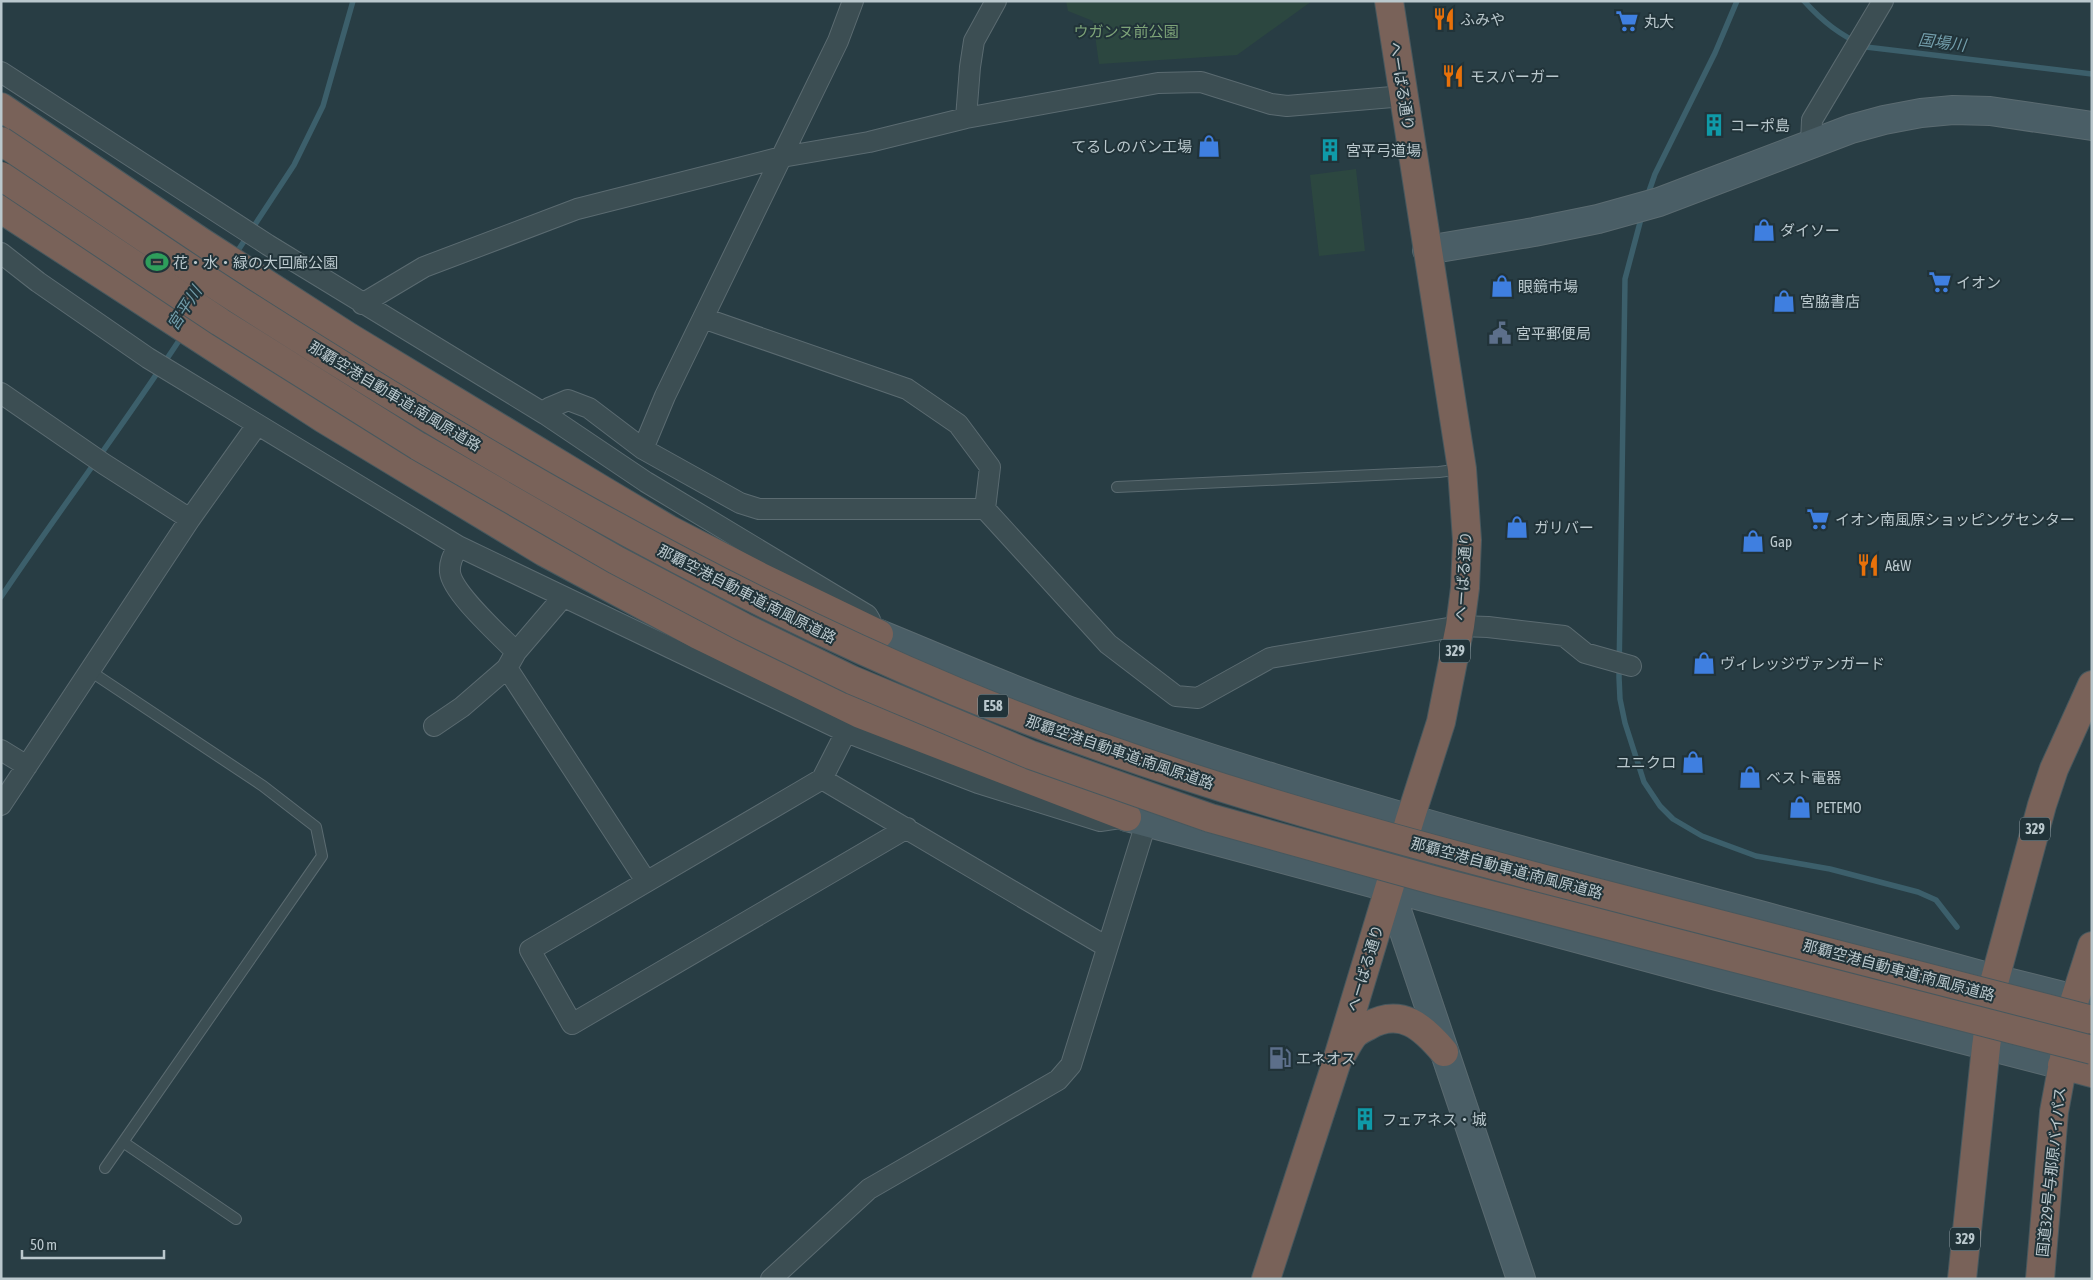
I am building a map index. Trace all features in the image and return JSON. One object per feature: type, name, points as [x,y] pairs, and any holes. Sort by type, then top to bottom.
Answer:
[{"type":"highway","name":"へーばる通り","points":[[1266,1279],[1336,1064],[1441,722],[1460,626],[1467,540],[1462,469],[1388,1]]},
{"type":"highway","points":[[1,107],[200,241],[316,316],[668,529],[759,576],[879,634]]},
{"type":"highway","name":"那覇空港自動車道;南風原道路","points":[[1,141],[238,299],[433,420],[631,535],[755,600],[866,653],[958,693],[1138,761],[1424,847],[2088,1005]]},
{"type":"highway","name":"那覇空港自動車道;南風原道路","points":[[1,176],[220,322],[418,446],[616,560],[743,628],[852,680],[1031,755],[1210,818],[2091,1068]]},
{"type":"highway","points":[[1,208],[324,419],[544,552],[698,636],[860,714],[1136,820]]},
{"type":"highway","name":"329","points":[[1962,1279],[1986,1047],[1995,979],[2042,804],[2054,769],[2092,685]]},
{"type":"highway","name":"国道329号与那原バイパス","points":[[2040,1279],[2054,1112],[2062,1065],[2088,1005],[2092,946]]},
{"type":"highway","points":[[1336,1064],[1355,1034],[1376,1021],[1397,1018],[1412,1023],[1427,1032],[1444,1052]]},
{"type":"highway","points":[[2062,1065],[2091,1068]]},
{"type":"street","points":[[642,449],[664,396],[838,41],[853,1]]},
{"type":"street","points":[[966,118],[974,41],[996,1]]},
{"type":"street","points":[[1811,143],[1812,120],[1883,1]]},
{"type":"street","points":[[1,72],[239,227],[362,304],[546,414],[646,482],[867,615],[879,634],[1068,710],[1324,794],[2088,1005]]},
{"type":"street","points":[[362,304],[424,267],[577,209],[782,157],[869,142],[966,118],[1158,83],[1200,82],[1270,104],[1287,106],[1404,96]]},
{"type":"street","points":[[1427,250],[1598,219],[1660,202],[1851,129],[1921,113],[1953,110],[1998,112],[2092,126]]},
{"type":"street","points":[[1,253],[60,297],[148,358],[458,546],[563,598],[846,732],[978,784],[1100,821],[1136,820],[1986,1047],[2062,1065]]},
{"type":"street","points":[[703,318],[907,389],[958,424],[990,467],[985,509]]},
{"type":"street","points":[[1,393],[97,460],[190,519]]},
{"type":"street","points":[[546,414],[549,408],[568,400],[590,408],[642,449],[740,503],[759,509],[985,509],[1108,644],[1176,696],[1198,698],[1270,658],[1460,626],[1488,627],[1564,636],[1585,653],[1628,666]]},
{"type":"street","points":[[1,805],[190,519],[257,425]]},
{"type":"street","points":[[458,546],[452,559],[450,572],[454,582],[511,660],[646,880]]},
{"type":"street","points":[[434,726],[462,708],[511,660],[563,598]]},
{"type":"street","points":[[846,732],[822,779],[646,880],[530,950],[572,1024],[907,828]]},
{"type":"street","points":[[1,750],[27,766]]},
{"type":"street","points":[[822,779],[1107,947]]},
{"type":"street","points":[[771,1279],[869,1189],[1058,1080],[1071,1065],[1107,947],[1136,820]]},
{"type":"street","points":[[1389,888],[1520,1279]]},
{"type":"lane","points":[[1118,488],[1439,472],[1462,469]]},
{"type":"lane","points":[[90,670],[263,786],[316,827],[322,856],[105,1168]]},
{"type":"lane","points":[[123,1142],[236,1219]]},
{"type":"green space","name":"ウガンヌ前公園","points":[[1066,1],[1312,1],[1237,55],[1099,64],[1093,21],[1068,11]]},
{"type":"green space","points":[[1356,169],[1365,251],[1319,256],[1310,175]]},
{"type":"waterway","name":"宮平川","points":[[235,255],[294,165],[323,106],[353,1]]},
{"type":"waterway","points":[[1647,197],[1655,174],[1715,53],[1737,1]]},
{"type":"waterway","name":"国場川","points":[[1804,1],[1832,27],[1866,47],[2092,74]]},
{"type":"waterway","points":[[1642,215],[1625,279],[1619,677],[1620,699],[1625,723],[1644,782],[1660,806],[1673,819],[1702,836],[1756,856],[1830,869],[1918,892],[1936,900],[1957,927]]},
{"type":"waterway","name":"宮平川","points":[[1,597],[182,336]]},
{"type":"place","name":"ふみや","points":[[1444,19]]},
{"type":"place","name":"丸大","points":[[1627,21]]},
{"type":"place","name":"モスバーガー","points":[[1453,76]]},
{"type":"place","name":"コーポ島","points":[[1714,125]]},
{"type":"place","name":"てるしのパン工場","points":[[1209,146]]},
{"type":"place","name":"宮平弓道場","points":[[1330,150]]},
{"type":"place","name":"ダイソー","points":[[1764,230]]},
{"type":"place","name":"花・水・緑の大回廊公園","points":[[157,262]]},
{"type":"place","name":"イオン","points":[[1940,282]]},
{"type":"place","name":"眼鏡市場","points":[[1502,286]]},
{"type":"place","name":"宮脇書店","points":[[1784,301]]},
{"type":"place","name":"宮平郵便局","points":[[1500,333]]},
{"type":"place","name":"イオン南風原ショッピングセンター","points":[[1818,519]]},
{"type":"place","name":"ガリバー","points":[[1517,527]]},
{"type":"place","name":"Gap","points":[[1753,541]]},
{"type":"place","name":"A&W","points":[[1868,565]]},
{"type":"place","name":"ヴィレッジヴァンガード","points":[[1704,663]]},
{"type":"place","name":"ユニクロ","points":[[1693,762]]},
{"type":"place","name":"ベスト電器","points":[[1750,777]]},
{"type":"place","name":"PETEMO","points":[[1800,807]]},
{"type":"place","name":"エネオス","points":[[1280,1058]]},
{"type":"place","name":"フェアネス・城","points":[[1365,1119]]}]
